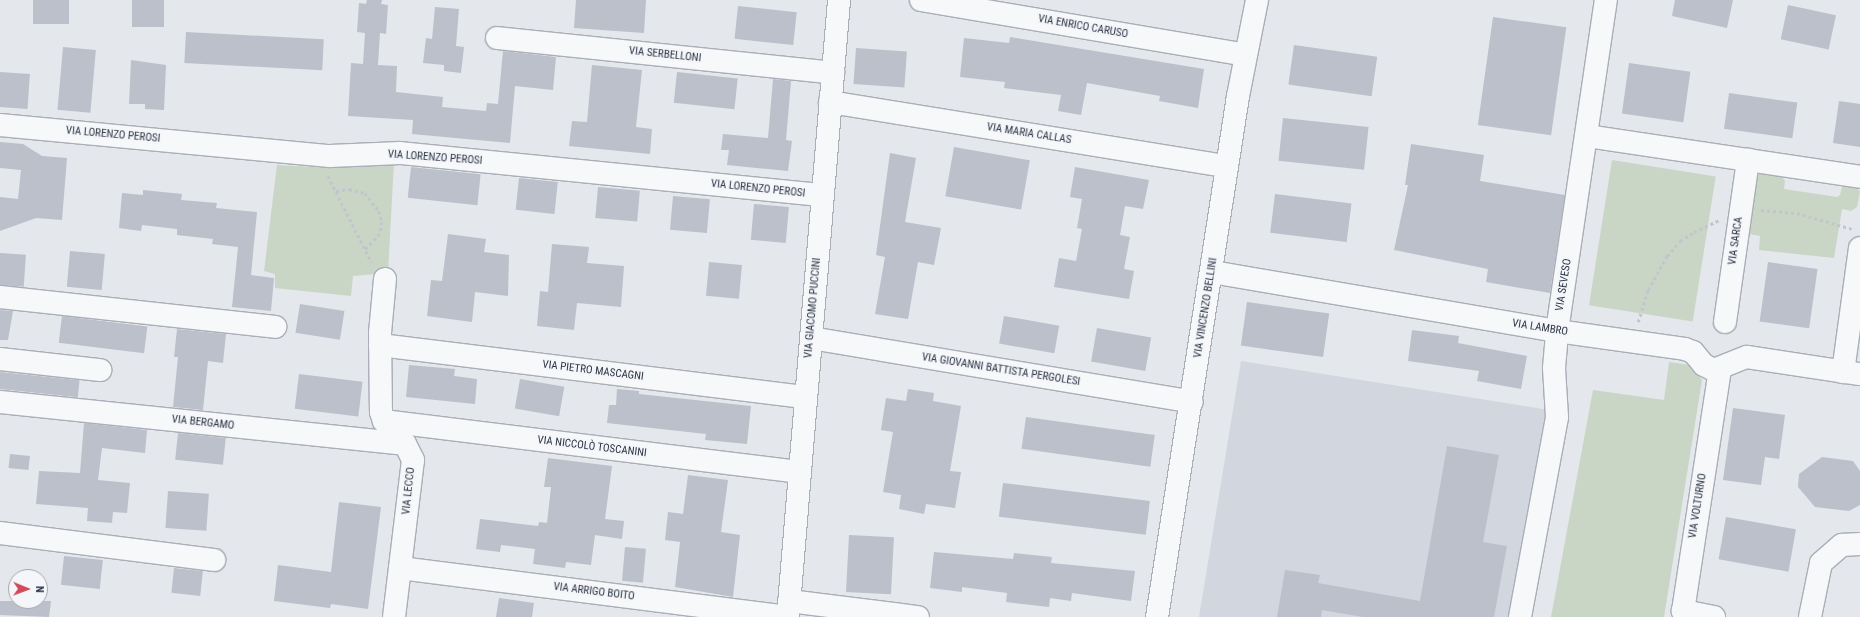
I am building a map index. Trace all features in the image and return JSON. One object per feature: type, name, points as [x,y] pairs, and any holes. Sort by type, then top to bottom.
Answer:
[{"type":"street","name":"VIA GIACOMO PUCCINI","points":[[788,611],[839,0]]},
{"type":"street","name":"VIA ENRICO CARUSO","points":[[921,0],[1245,55]]},
{"type":"street","name":"VIA VINCENZO BELLINI","points":[[1157,617],[1192,402],[1245,55],[1257,0]]},
{"type":"street","name":"VIA SEVESO","points":[[1520,617],[1557,416],[1554,368],[1557,331],[1606,0]]},
{"type":"street","name":"VIA SERBELLONI","points":[[497,38],[833,73]]},
{"type":"street","name":"VIA MARIA CALLAS","points":[[830,102],[1228,166]]},
{"type":"street","name":"VIA LORENZO PEROSI","points":[[0,125],[328,165],[400,153],[822,195]]},
{"type":"street","points":[[1587,136],[1860,177]]},
{"type":"street","name":"VIA SARCA","points":[[1725,322],[1748,160]]},
{"type":"street","points":[[1720,369],[1747,357],[1852,373],[1860,248]]},
{"type":"street","name":"VIA LAMBRO","points":[[1212,272],[1557,331],[1685,349],[1709,368],[1720,369]]},
{"type":"street","points":[[379,273],[381,412],[384,421]]},
{"type":"street","points":[[0,296],[275,327]]},
{"type":"street","name":"VIA GIOVANNI BATTISTA PERGOLESI","points":[[811,338],[1192,402]]},
{"type":"street","name":"VIA PIETRO MASCAGNI","points":[[380,345],[806,398]]},
{"type":"street","points":[[0,359],[100,370]]},
{"type":"street","name":"VIA VOLTURNO","points":[[1714,617],[1683,611],[1720,369]]},
{"type":"street","name":"VIA BERGAMO","points":[[0,402],[406,444]]},
{"type":"street","name":"VIA LECCO","points":[[384,421],[406,444],[412,456],[412,470],[394,617]]},
{"type":"street","name":"VIA NICCOLÒ TOSCANINI","points":[[384,421],[800,472]]},
{"type":"street","points":[[0,533],[214,560]]},
{"type":"street","points":[[1810,617],[1821,563],[1842,545],[1860,544]]},
{"type":"street","name":"VIA ARRIGO BOITO","points":[[400,568],[788,611],[918,617]]},
{"type":"path","points":[[328,165],[336,191],[365,250],[379,273]]},
{"type":"path","points":[[336,191],[349,189],[365,193],[379,211],[382,222],[380,234],[365,250]]},
{"type":"shaded area","points":[[1241,361],[1549,410],[1512,617],[1199,617]]},
{"type":"green space","points":[[1612,160],[1716,176],[1693,322],[1589,305]]},
{"type":"green space","points":[[394,162],[388,273],[353,276],[351,296],[275,288],[275,274],[264,271],[277,165],[332,168]]},
{"type":"green space","points":[[1762,172],[1780,175],[1785,181],[1784,189],[1837,197],[1840,195],[1842,187],[1856,186],[1860,192],[1857,207],[1851,211],[1842,209],[1834,258],[1759,250],[1760,236],[1749,234],[1750,211],[1758,175]]},
{"type":"green space","points":[[1669,362],[1690,365],[1702,380],[1664,617],[1551,617],[1593,390],[1664,400]]},
{"type":"building","points":[[33,0],[69,0],[69,24],[33,24]]},
{"type":"building","points":[[132,0],[164,0],[164,27],[132,27]]},
{"type":"building","points":[[367,0],[382,0],[381,4],[388,5],[386,34],[380,33],[378,65],[397,66],[396,92],[443,97],[442,107],[486,111],[487,103],[498,104],[503,51],[556,57],[553,90],[515,86],[510,143],[412,134],[413,120],[348,116],[351,63],[363,64],[365,33],[357,32],[359,3],[366,4]]},
{"type":"building","points":[[576,0],[646,0],[644,33],[574,28]]},
{"type":"building","points":[[1675,0],[1733,0],[1727,28],[1672,16]]},
{"type":"building","points":[[1788,5],[1836,15],[1829,49],[1781,39]]},
{"type":"building","points":[[738,6],[797,12],[793,45],[735,39]]},
{"type":"building","points":[[435,7],[459,9],[456,46],[464,47],[461,73],[444,71],[444,65],[423,63],[426,38],[432,39]]},
{"type":"building","points":[[1493,17],[1566,27],[1551,135],[1478,125]]},
{"type":"building","points":[[186,32],[324,39],[322,70],[184,63]]},
{"type":"building","points":[[1010,37],[1204,69],[1198,108],[1159,101],[1160,96],[1087,83],[1081,115],[1058,111],[1061,95],[1004,88],[1005,82],[960,77],[964,38],[1009,43]]},
{"type":"building","points":[[1294,45],[1377,57],[1372,96],[1288,85]]},
{"type":"building","points":[[63,47],[96,50],[90,113],[58,110]]},
{"type":"building","points":[[856,48],[907,52],[904,87],[853,84]]},
{"type":"building","points":[[131,60],[166,65],[164,110],[145,109],[145,104],[129,104]]},
{"type":"building","points":[[1629,63],[1690,72],[1683,122],[1622,114]]},
{"type":"building","points":[[592,65],[642,70],[636,127],[652,129],[650,154],[569,146],[572,121],[587,122]]},
{"type":"building","points":[[0,72],[30,74],[27,109],[0,107]]},
{"type":"building","points":[[677,72],[738,78],[734,109],[674,103]]},
{"type":"building","points":[[773,79],[791,81],[786,140],[792,141],[788,171],[727,165],[729,150],[721,150],[723,134],[768,138]]},
{"type":"building","points":[[1729,93],[1797,103],[1792,138],[1724,129]]},
{"type":"building","points":[[1839,101],[1860,104],[1860,147],[1833,143]]},
{"type":"building","points":[[1283,118],[1369,127],[1364,170],[1279,161]]},
{"type":"building","points":[[0,142],[23,144],[42,156],[67,158],[62,220],[36,218],[0,231],[0,197],[18,199],[21,170],[0,168]]},
{"type":"building","points":[[1411,144],[1484,155],[1480,181],[1565,195],[1550,293],[1486,282],[1488,269],[1394,250],[1408,185],[1405,185]]},
{"type":"building","points":[[954,147],[1030,160],[1021,210],[945,196]]},
{"type":"building","points":[[890,153],[916,158],[905,222],[941,228],[934,265],[918,262],[908,319],[875,314],[885,257],[876,255]]},
{"type":"building","points":[[411,167],[481,174],[477,205],[408,198]]},
{"type":"building","points":[[1075,167],[1149,180],[1143,209],[1125,206],[1120,235],[1130,237],[1124,269],[1134,271],[1129,299],[1054,287],[1059,258],[1076,261],[1082,229],[1077,228],[1082,199],[1070,197]]},
{"type":"building","points":[[519,178],[558,182],[554,214],[516,210]]},
{"type":"building","points":[[598,187],[640,191],[637,222],[595,218]]},
{"type":"building","points":[[143,190],[182,194],[181,200],[217,203],[216,208],[257,212],[251,275],[274,278],[271,311],[232,307],[238,247],[212,244],[213,239],[177,235],[177,229],[142,225],[141,231],[119,228],[122,193],[143,195]]},
{"type":"building","points":[[1275,194],[1351,203],[1347,242],[1270,233]]},
{"type":"building","points":[[673,196],[710,199],[707,233],[670,230]]},
{"type":"building","points":[[754,204],[789,207],[786,243],[751,240]]},
{"type":"building","points":[[448,234],[486,239],[484,252],[509,255],[508,296],[475,292],[472,322],[427,316],[431,280],[442,281]]},
{"type":"building","points":[[552,244],[589,247],[587,263],[624,266],[621,307],[577,303],[574,330],[537,326],[540,291],[548,292]]},
{"type":"building","points":[[70,251],[105,254],[102,290],[67,287]]},
{"type":"building","points":[[0,253],[26,255],[24,287],[0,285]]},
{"type":"building","points":[[709,262],[742,265],[739,299],[706,296]]},
{"type":"building","points":[[1768,262],[1818,269],[1809,328],[1760,321]]},
{"type":"building","points":[[1247,302],[1329,314],[1323,357],[1241,346]]},
{"type":"building","points":[[300,304],[344,311],[340,340],[295,333]]},
{"type":"building","points":[[0,310],[13,311],[8,340],[0,340]]},
{"type":"building","points":[[62,316],[147,326],[144,353],[59,343]]},
{"type":"building","points":[[1004,316],[1059,326],[1054,353],[999,344]]},
{"type":"building","points":[[1097,328],[1151,338],[1145,371],[1091,361]]},
{"type":"building","points":[[177,329],[226,334],[223,363],[208,361],[203,410],[173,407],[178,357],[174,357]]},
{"type":"building","points":[[1412,330],[1459,336],[1458,343],[1527,356],[1521,389],[1477,381],[1479,371],[1408,361]]},
{"type":"building","points":[[409,365],[455,369],[454,376],[477,379],[475,404],[406,397]]},
{"type":"building","points":[[0,372],[80,380],[78,397],[0,389]]},
{"type":"building","points":[[299,374],[363,382],[358,417],[295,409]]},
{"type":"building","points":[[520,379],[564,387],[559,416],[515,409]]},
{"type":"building","points":[[617,389],[639,391],[639,394],[751,406],[747,444],[705,440],[706,434],[607,423],[609,405],[616,405]]},
{"type":"building","points":[[908,389],[934,393],[933,401],[961,406],[950,471],[961,472],[955,508],[926,504],[924,514],[899,509],[901,495],[883,492],[893,432],[881,430],[886,398],[906,401]]},
{"type":"building","points":[[1733,408],[1785,415],[1779,459],[1765,457],[1761,485],[1723,480]]},
{"type":"building","points":[[1026,417],[1155,435],[1150,467],[1022,449]]},
{"type":"building","points":[[84,423],[147,430],[145,453],[102,448],[98,480],[130,483],[127,513],[113,512],[112,523],[87,521],[88,508],[36,504],[39,471],[80,473]]},
{"type":"building","points":[[178,433],[226,438],[223,465],[175,460]]},
{"type":"building","points":[[1447,446],[1499,455],[1483,542],[1507,546],[1494,617],[1363,617],[1322,610],[1321,617],[1277,617],[1285,570],[1320,575],[1318,583],[1420,601]]},
{"type":"building","points":[[10,454],[30,456],[28,470],[9,468]]},
{"type":"building","points":[[1822,457],[1853,461],[1860,471],[1860,505],[1849,511],[1815,507],[1798,487],[1799,474]]},
{"type":"building","points":[[548,458],[612,466],[605,519],[624,521],[622,539],[595,535],[591,565],[566,562],[565,568],[533,564],[535,549],[501,545],[500,552],[476,549],[480,519],[538,526],[539,522],[547,523],[551,487],[544,487]]},
{"type":"building","points":[[688,475],[728,480],[721,532],[740,535],[733,597],[675,587],[680,542],[665,540],[668,512],[683,514]]},
{"type":"building","points":[[1003,483],[1150,501],[1146,535],[999,517]]},
{"type":"building","points":[[168,491],[209,494],[206,531],[165,528]]},
{"type":"building","points":[[339,502],[381,507],[368,609],[331,604],[330,608],[274,601],[278,565],[331,572]]},
{"type":"building","points":[[1726,517],[1796,529],[1788,572],[1719,559]]},
{"type":"building","points":[[849,535],[894,537],[891,594],[846,592]]},
{"type":"building","points":[[625,547],[646,549],[643,583],[622,581]]},
{"type":"building","points":[[934,552],[1013,559],[1014,553],[1052,557],[1051,563],[1135,571],[1131,601],[1072,593],[1071,601],[1050,598],[1049,607],[1006,602],[1007,593],[962,587],[962,592],[930,588]]},
{"type":"building","points":[[64,556],[103,560],[100,589],[61,585]]},
{"type":"building","points":[[174,568],[203,571],[200,596],[171,593]]},
{"type":"building","points":[[499,598],[534,603],[532,617],[496,617]]},
{"type":"building","points":[[0,601],[8,601],[8,609],[48,609],[48,601],[51,601],[49,617],[0,615]]}]
